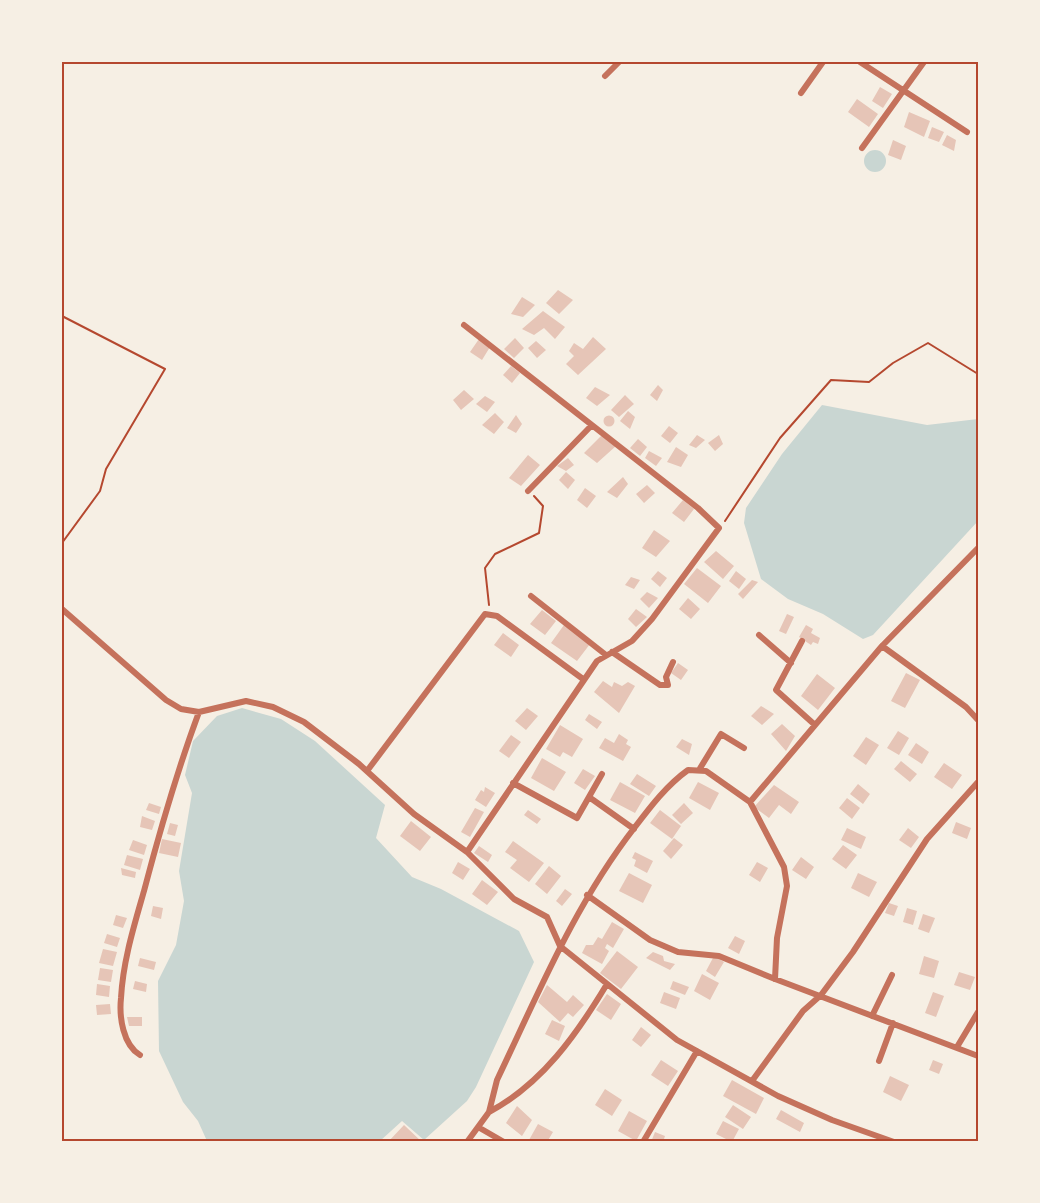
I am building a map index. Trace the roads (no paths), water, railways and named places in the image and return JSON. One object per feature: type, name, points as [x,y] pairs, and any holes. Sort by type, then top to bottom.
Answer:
[{"type":"street","points":[[605,76],[619,62]]},
{"type":"street","points":[[801,93],[823,62]]},
{"type":"street","points":[[860,62],[967,132]]},
{"type":"street","points":[[862,148],[924,62]]},
{"type":"street","points":[[464,325],[698,508],[719,528],[652,620],[632,641],[597,661],[467,852]]},
{"type":"street","points":[[528,491],[591,426]]},
{"type":"street","points":[[750,802],[882,646],[978,548]]},
{"type":"street","points":[[531,596],[609,654],[660,685],[668,685],[666,677],[673,662]]},
{"type":"street","points":[[62,609],[166,700],[181,709],[199,712],[246,701],[273,707],[304,722],[367,771],[414,814],[467,852],[514,900],[547,917],[561,946],[671,1035],[778,1096],[832,1120],[894,1142]]},
{"type":"street","points":[[367,771],[485,615],[497,616],[583,679]]},
{"type":"street","points":[[759,635],[791,663]]},
{"type":"street","points":[[802,641],[780,678],[776,690],[815,725]]},
{"type":"street","points":[[882,646],[966,707],[978,720]]},
{"type":"street","points":[[140,1055],[132,1050],[124,1034],[120,1000],[128,952],[175,776],[199,712]]},
{"type":"street","points":[[699,770],[721,734],[744,748]]},
{"type":"street","points":[[467,1142],[489,1112],[497,1080],[586,895],[634,829],[679,777],[688,770],[706,771],[750,802],[784,867],[786,886],[777,938],[775,979]]},
{"type":"street","points":[[513,783],[577,818],[602,774]]},
{"type":"street","points":[[752,1081],[803,1011],[820,995],[853,952],[927,838],[978,782]]},
{"type":"street","points":[[589,797],[634,829]]},
{"type":"street","points":[[586,895],[650,940],[678,952],[720,956],[978,1056]]},
{"type":"street","points":[[872,1016],[892,975]]},
{"type":"street","points":[[489,1112],[516,1098],[553,1060],[584,1021],[607,984]]},
{"type":"street","points":[[957,1047],[978,1012]]},
{"type":"street","points":[[879,1061],[893,1023]]},
{"type":"street","points":[[643,1142],[697,1051]]},
{"type":"street","points":[[478,1127],[504,1142]]}]
